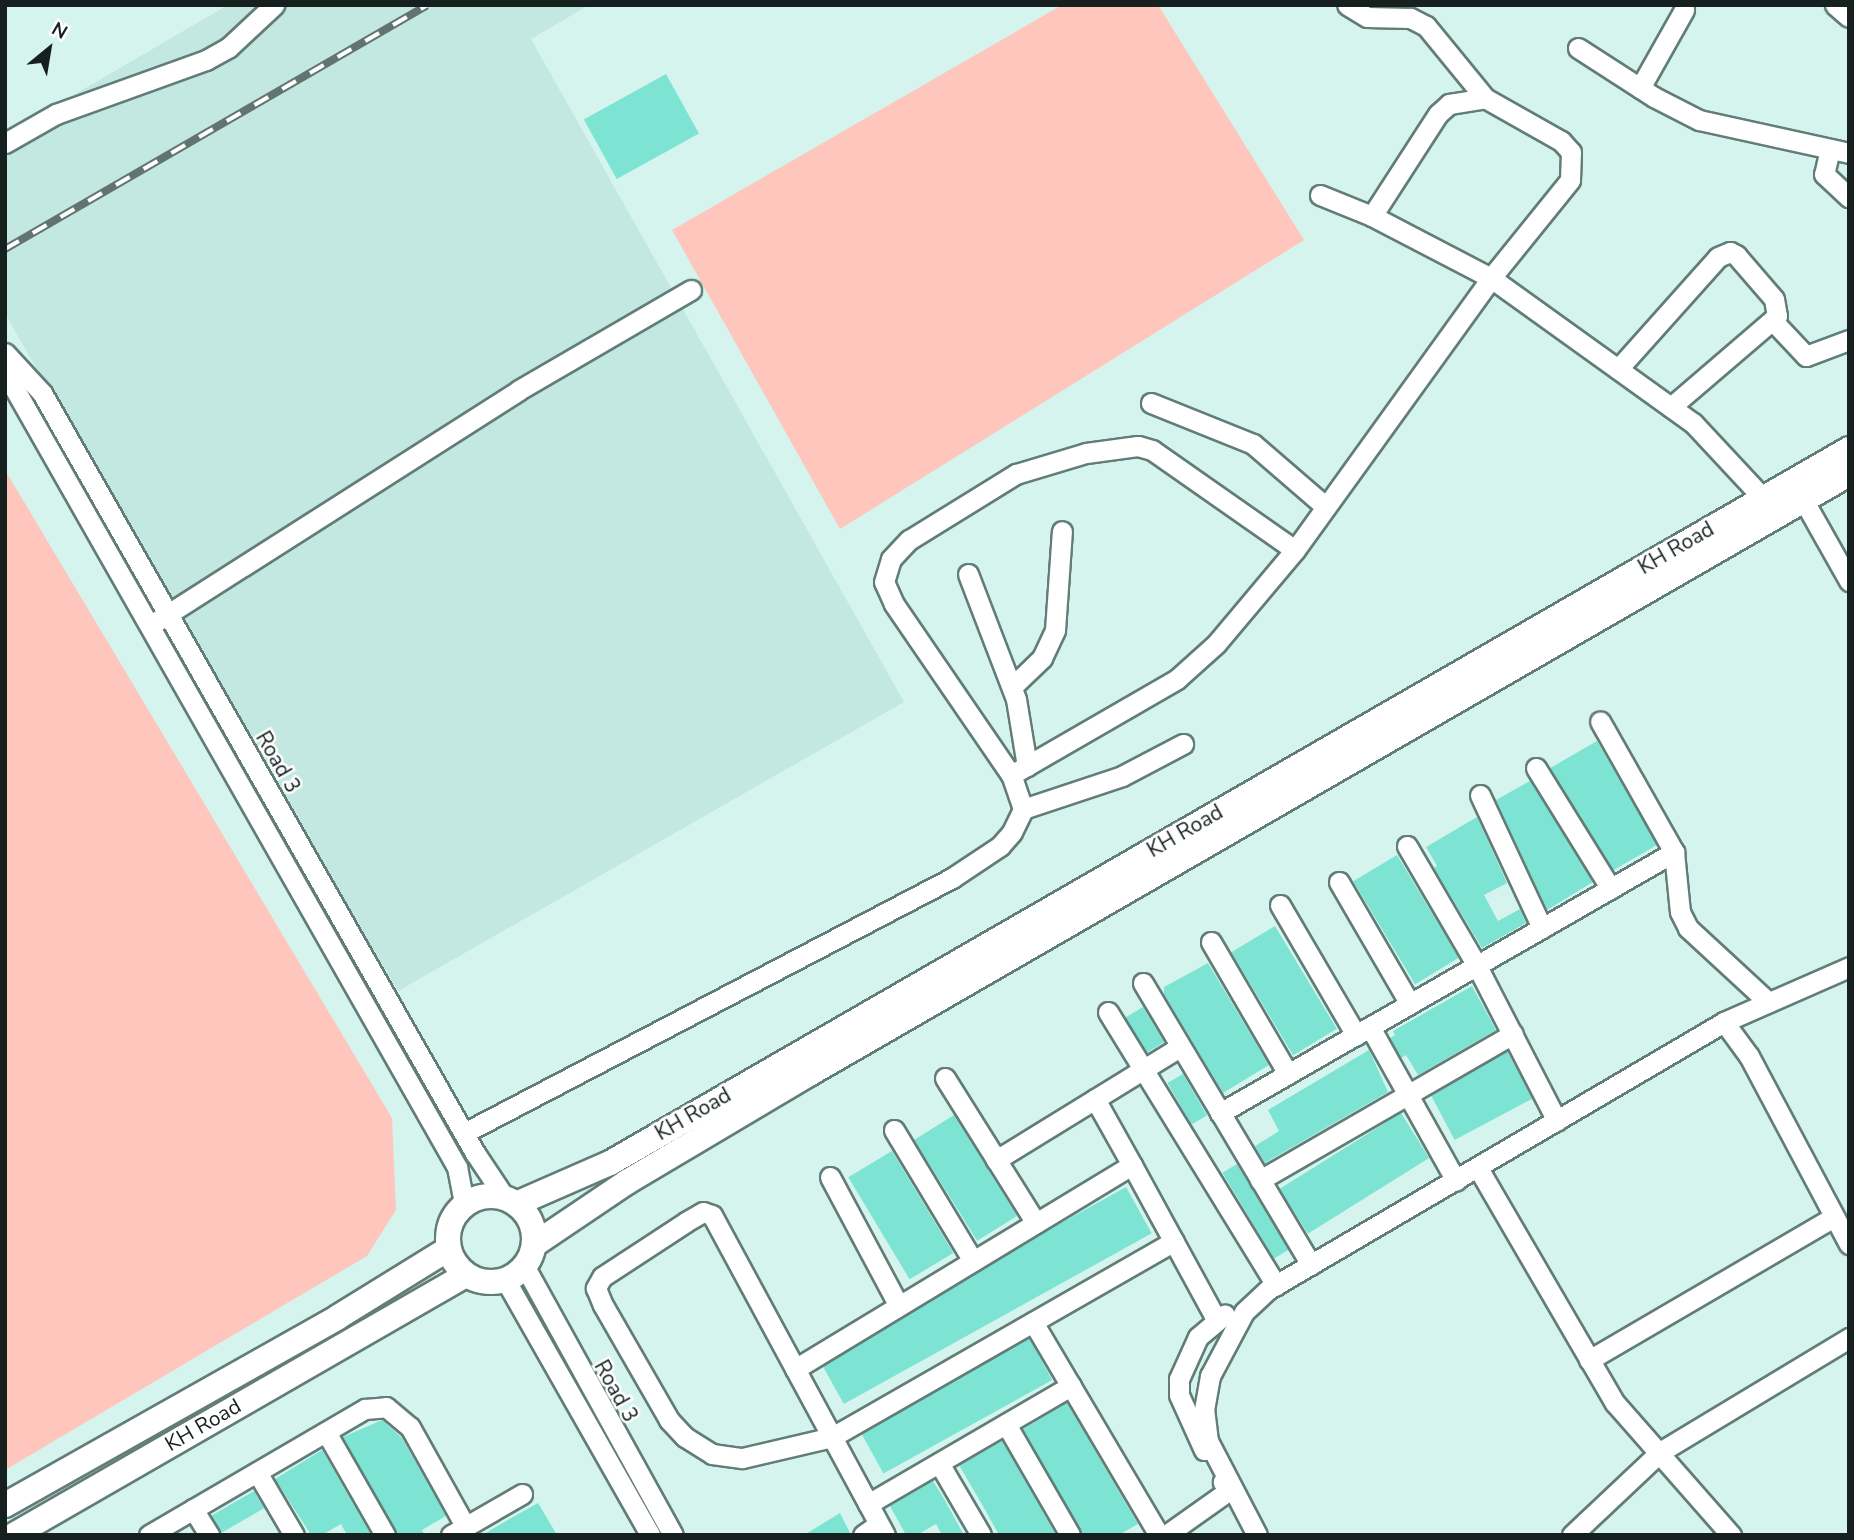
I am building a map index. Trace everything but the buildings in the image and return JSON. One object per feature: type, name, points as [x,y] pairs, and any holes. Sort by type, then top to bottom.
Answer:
[{"type":"main road","name":"KH Road","points":[[535,1244],[627,1182],[1798,491],[1849,449]]},
{"type":"main road","name":"KH Road","points":[[511,1201],[610,1163],[1763,498],[1798,491],[1849,474]]},
{"type":"main road","points":[[482,1196],[511,1201],[533,1228],[535,1244],[515,1274],[485,1282],[466,1275],[448,1249],[450,1224],[464,1204],[482,1196]]},
{"type":"main road","name":"KH Road","points":[[5,1505],[338,1317],[448,1249]]},
{"type":"main road","name":"KH Road","points":[[14,1535],[466,1275]]},
{"type":"street","points":[[5,144],[56,114],[206,60],[229,47],[274,5]]},
{"type":"street","points":[[1019,770],[1177,679],[1216,644],[1295,550],[1491,278],[1570,180],[1573,167],[1571,152],[1561,141],[1485,98],[1426,26],[1410,18],[1367,17],[1347,5]]},
{"type":"street","points":[[1835,5],[1849,17]]},
{"type":"street","points":[[1640,88],[1684,10]]},
{"type":"street","points":[[1578,48],[1640,88],[1699,120],[1839,151],[1824,174],[1849,197]]},
{"type":"street","points":[[1372,216],[1438,114],[1449,104],[1485,98]]},
{"type":"street","points":[[1320,195],[1372,216],[1491,278],[1693,423],[1763,498]]},
{"type":"street","points":[[1618,369],[1723,253],[1736,255],[1774,299],[1777,308],[1773,321],[1671,407]]},
{"type":"street","points":[[148,627],[519,390],[691,290]]},
{"type":"street","points":[[1773,321],[1807,356],[1816,356],[1849,340]]},
{"type":"street","name":"Road 3","points":[[5,353],[42,393],[464,1133],[511,1201]]},
{"type":"street","points":[[5,372],[457,1167],[464,1204]]},
{"type":"street","points":[[1151,403],[1254,444],[1326,507]]},
{"type":"street","points":[[1019,770],[889,593],[884,582],[891,559],[909,540],[1016,474],[1086,453],[1138,446],[1152,450],[1295,550]]},
{"type":"street","points":[[1798,491],[1849,581]]},
{"type":"street","points":[[1012,687],[1042,658],[1055,630],[1062,531]]},
{"type":"street","points":[[464,1133],[952,878],[1000,846],[1023,809],[1012,687],[968,574]]},
{"type":"street","points":[[1600,721],[1674,852],[1680,912],[1688,928],[1767,1002]]},
{"type":"street","points":[[1023,809],[1122,776],[1183,744]]},
{"type":"street","points":[[1536,768],[1611,889]]},
{"type":"street","points":[[1480,795],[1542,929]]},
{"type":"street","points":[[1407,846],[1477,966],[1557,1121]]},
{"type":"street","points":[[1220,1113],[1674,852]]},
{"type":"street","points":[[1339,882],[1410,1004]]},
{"type":"street","points":[[1280,905],[1408,1094],[1456,1181]]},
{"type":"street","points":[[1211,942],[1288,1074]]},
{"type":"street","points":[[1231,1489],[1207,1456],[1179,1395],[1184,1360],[1216,1319],[1724,1022],[1849,967]]},
{"type":"street","points":[[1143,984],[1311,1265]]},
{"type":"street","points":[[1108,1012],[1273,1287]]},
{"type":"street","points":[[1724,1022],[1749,1056],[1849,1244]]},
{"type":"street","points":[[1260,1180],[1513,1034]]},
{"type":"street","points":[[996,1160],[1181,1047]]},
{"type":"street","points":[[945,1078],[1036,1223]]},
{"type":"street","points":[[1095,1100],[1216,1319]]},
{"type":"street","points":[[894,1130],[973,1261]]},
{"type":"street","points":[[795,1368],[1132,1165]]},
{"type":"street","points":[[1478,1168],[1615,1403],[1731,1535]]},
{"type":"street","points":[[831,1177],[899,1306]]},
{"type":"street","points":[[876,1531],[868,1504],[832,1437],[795,1368],[708,1212],[611,1270],[596,1288],[669,1420],[685,1437],[712,1454],[743,1458],[832,1437],[1174,1241]]},
{"type":"street","points":[[1589,1360],[1834,1217]]},
{"type":"street","name":"Road 3","points":[[515,1274],[650,1535]]},
{"type":"street","name":"Road 3","points":[[515,1274],[673,1535]]},
{"type":"street","points":[[1257,1535],[1208,1441],[1204,1410],[1210,1376],[1244,1312],[1273,1287]]},
{"type":"street","points":[[1032,1322],[1159,1535]]},
{"type":"street","points":[[1572,1535],[1660,1452],[1849,1338]]},
{"type":"street","points":[[868,1504],[1071,1386]]},
{"type":"street","points":[[149,1535],[365,1409],[386,1407],[397,1412],[458,1531],[522,1494]]},
{"type":"street","points":[[1006,1424],[1070,1535]]},
{"type":"street","points":[[326,1432],[385,1535]]},
{"type":"street","points":[[939,1463],[981,1535]]},
{"type":"street","points":[[257,1472],[294,1535]]},
{"type":"street","points":[[1166,1535],[1231,1489]]},
{"type":"street","points":[[193,1509],[208,1535]]},
{"type":"shaded area","points":[[228,5],[589,5],[531,39],[904,702],[398,991],[176,616],[5,313],[5,135]]},
{"type":"shaded area","points":[[1062,5],[1158,5],[1304,240],[840,529],[672,230]]},
{"type":"shaded area","points":[[5,470],[392,1118],[396,1210],[367,1256],[5,1470]]},
{"type":"railway","points":[[5,249],[427,5]]}]
